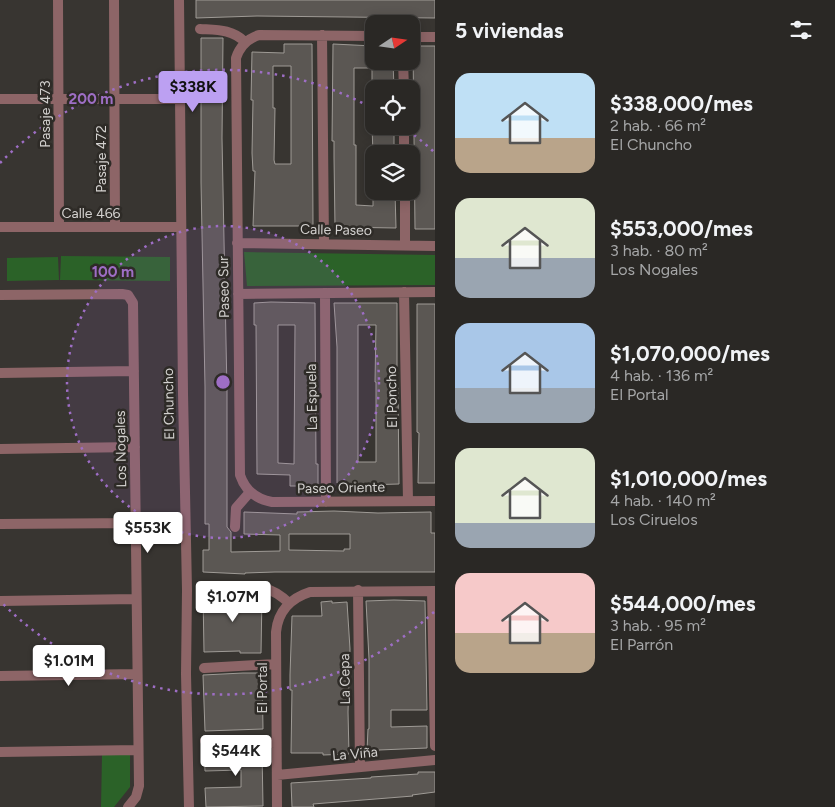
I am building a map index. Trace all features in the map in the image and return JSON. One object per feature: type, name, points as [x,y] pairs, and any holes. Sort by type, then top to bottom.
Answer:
[{"type":"street","name":"Pasaje 473","points":[[58,0],[60,227]]},
{"type":"street","name":"Pasaje 472","points":[[114,0],[115,227]]},
{"type":"street","name":"El Chuncho","points":[[179,0],[189,807]]},
{"type":"street","points":[[200,29],[228,31],[245,42],[254,37],[265,35],[365,36]]},
{"type":"street","points":[[322,36],[324,244]]},
{"type":"street","points":[[420,37],[435,37]]},
{"type":"street","name":"Paseo Sur","points":[[245,42],[238,52],[235,64],[239,468],[242,481],[250,492]]},
{"type":"street","points":[[0,99],[181,98]]},
{"type":"street","points":[[405,200],[405,245]]},
{"type":"street","name":"Calle 466","points":[[0,227],[181,227]]},
{"type":"street","name":"Calle Paseo","points":[[238,243],[435,246]]},
{"type":"street","name":"El Poncho","points":[[404,292],[408,501]]},
{"type":"street","points":[[238,294],[435,292]]},
{"type":"street","name":"La Espuela","points":[[325,293],[326,502]]},
{"type":"street","name":"Los Nogales","points":[[0,295],[122,294],[130,297],[134,306],[138,790],[136,797],[128,807]]},
{"type":"street","points":[[0,373],[134,371]]},
{"type":"street","points":[[0,449],[135,447]]},
{"type":"street","points":[[235,527],[236,508],[250,492]]},
{"type":"street","name":"Paseo Oriente","points":[[250,492],[260,499],[272,502],[435,501]]},
{"type":"street","points":[[0,524],[136,524]]},
{"type":"street","points":[[221,587],[268,588],[277,592],[289,603],[310,592],[358,590],[433,591],[435,746]]},
{"type":"street","name":"La Cepa","points":[[358,590],[360,767]]},
{"type":"street","points":[[0,600],[136,599]]},
{"type":"street","name":"El Portal","points":[[277,807],[276,632],[277,621],[289,603]]},
{"type":"street","points":[[204,668],[276,664]]},
{"type":"street","points":[[0,676],[137,674]]},
{"type":"street","points":[[205,741],[276,743]]},
{"type":"street","points":[[0,752],[138,750]]},
{"type":"street","name":"La Viña","points":[[277,775],[435,760]]},
{"type":"green space","points":[[244,252],[435,255],[435,285],[247,286]]},
{"type":"green space","points":[[61,256],[170,257],[170,281],[60,280]]},
{"type":"green space","points":[[58,257],[59,280],[7,281],[7,258]]},
{"type":"green space","points":[[130,754],[130,787],[114,807],[101,807],[102,755]]},
{"type":"building","points":[[196,0],[435,0],[435,18],[420,18],[420,15],[365,15],[365,17],[257,16],[196,18]]},
{"type":"building","points":[[201,38],[223,38],[222,138],[227,392],[227,527],[231,532],[231,552],[280,551],[280,535],[244,534],[244,512],[297,514],[297,512],[334,511],[378,513],[431,512],[431,533],[435,533],[435,572],[275,572],[245,574],[203,572],[203,550],[209,550],[209,524],[205,524],[205,387],[201,182]],"holes":[[[289,534],[350,534],[350,549],[344,549],[344,551],[289,550]]]},
{"type":"building","points":[[284,44],[312,44],[313,226],[253,226],[255,171],[253,171],[252,153],[252,52],[284,53]],"holes":[[[273,66],[291,66],[291,164],[275,164]]]},
{"type":"building","points":[[333,44],[365,46],[365,68],[354,68],[356,205],[373,206],[373,200],[395,200],[396,228],[335,227],[334,141],[332,141]]},
{"type":"building","points":[[420,46],[435,46],[435,229],[415,229],[415,200],[420,200],[420,145],[414,145],[414,135],[420,135],[420,80],[413,80],[413,70],[420,70]]},
{"type":"building","points":[[372,70],[393,70],[394,80],[372,80]]},
{"type":"building","points":[[372,135],[394,135],[394,145],[373,145]]},
{"type":"building","points":[[254,303],[315,303],[316,464],[318,464],[318,486],[290,486],[290,475],[257,474],[256,325],[254,325]],"holes":[[[278,325],[295,325],[294,464],[278,463]]]},
{"type":"building","points":[[334,303],[397,303],[399,484],[363,485],[337,483],[337,347]],"holes":[[[358,325],[376,325],[376,462],[358,462]]]},
{"type":"building","points":[[417,304],[435,304],[435,483],[418,483]]},
{"type":"building","points":[[203,594],[262,595],[261,653],[240,653],[240,651],[204,652]]},
{"type":"building","points":[[332,601],[332,603],[347,602],[350,649],[349,754],[291,753],[292,690],[290,690],[290,675],[292,616],[322,616],[321,602]]},
{"type":"building","points":[[366,601],[425,601],[427,710],[391,710],[391,727],[427,726],[427,748],[379,750],[378,752],[367,751],[369,729],[369,659]]},
{"type":"building","points":[[262,673],[263,729],[205,731],[203,675]]},
{"type":"building","points":[[226,748],[262,750],[263,806],[206,807],[205,788],[241,787],[241,770],[205,771],[204,750]]},
{"type":"building","points":[[418,772],[435,772],[435,792],[413,796],[313,804],[314,807],[292,807],[291,783],[418,774]]}]
